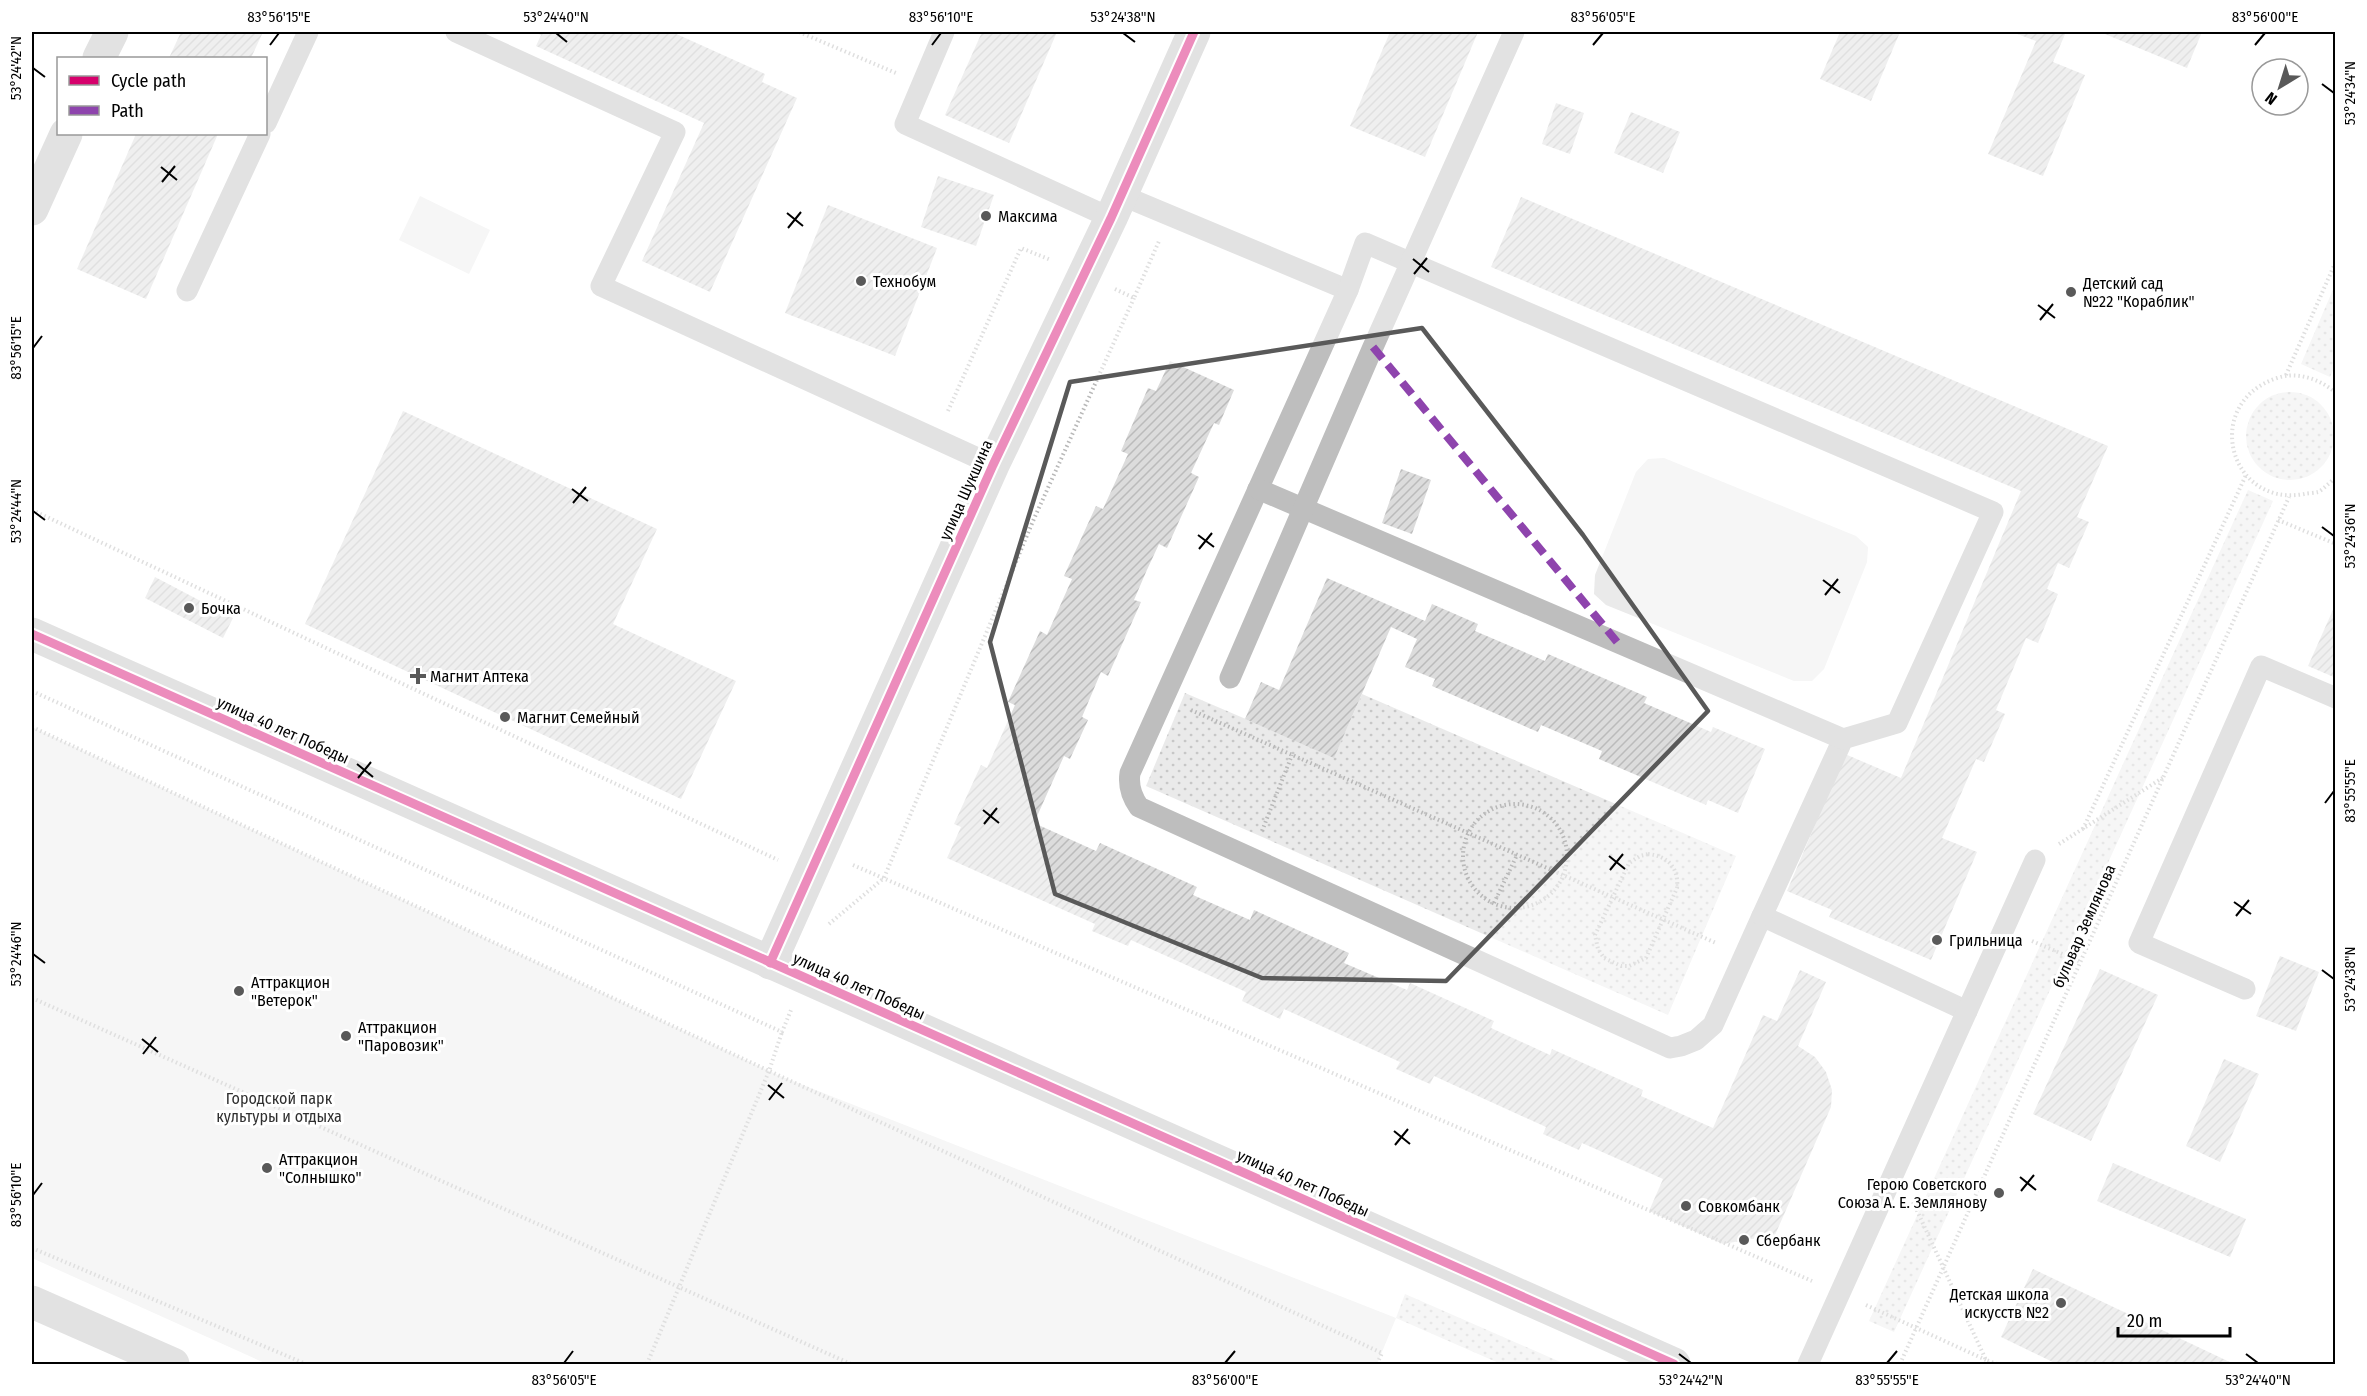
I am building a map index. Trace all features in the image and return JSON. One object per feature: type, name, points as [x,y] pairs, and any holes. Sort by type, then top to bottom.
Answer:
[{"type":"street","points":[[100,57],[112,32]]},
{"type":"street","name":"улица Шукшина","points":[[770,963],[993,465],[1116,207],[1194,32]]},
{"type":"street","points":[[32,209],[41,163],[65,135]]},
{"type":"street","name":"улица 40 лет Победы","points":[[32,634],[1674,1365]]},
{"type":"street","points":[[32,1302],[173,1365]]},
{"type":"lane","points":[[267,121],[308,32]]},
{"type":"lane","points":[[456,32],[675,132],[601,286],[993,465]]},
{"type":"lane","points":[[944,32],[905,124],[1116,207],[1348,290]]},
{"type":"lane","points":[[1230,678],[1373,347],[1514,32]]},
{"type":"lane","points":[[187,291],[260,135]]},
{"type":"lane","points":[[1258,489],[1843,739],[1897,723],[1992,512],[1365,243],[1348,290],[1258,489],[1130,773],[1128,784],[1133,799],[1138,807],[1670,1048],[1696,1040],[1713,1024],[1843,739]]},
{"type":"lane","points":[[2245,989],[2139,943],[2261,666],[2336,698]]},
{"type":"lane","points":[[1808,1365],[2035,860]]},
{"type":"lane","points":[[1762,916],[1967,1011]]},
{"type":"path","points":[[799,32],[922,84]]},
{"type":"path","points":[[2286,375],[2336,261]]},
{"type":"path","points":[[825,927],[884,878],[1033,521],[1134,298]]},
{"type":"path","points":[[2335,391],[2312,378],[2286,375],[2260,383],[2241,402],[2232,426],[2233,452],[2246,475],[2265,490],[2289,497],[2318,492],[2336,477]]},
{"type":"path","points":[[2083,829],[2246,475]]},
{"type":"path","points":[[32,510],[779,861],[820,850],[1841,1293],[1997,1365]]},
{"type":"path","points":[[2278,520],[2336,544]]},
{"type":"path","points":[[32,691],[782,1032]]},
{"type":"path","points":[[1190,710],[1744,955]]},
{"type":"path","points":[[32,727],[769,1071],[1382,1353],[1377,1365]]},
{"type":"path","points":[[1251,859],[1292,755]]},
{"type":"path","points":[[2035,860],[2164,776]]},
{"type":"path","points":[[1516,804],[1536,808],[1553,819],[1563,836],[1567,856],[1563,875],[1555,889],[1542,900],[1527,906],[1510,907],[1494,903],[1480,894],[1467,873],[1463,849],[1468,833],[1480,817],[1497,807],[1516,804]]},
{"type":"path","points":[[1648,854],[1665,858],[1678,878],[1677,888],[1646,958],[1629,966],[1612,963],[1604,958],[1598,949],[1595,935],[1612,897],[1629,863],[1635,858],[1648,854]]},
{"type":"path","points":[[1494,903],[1516,855]]},
{"type":"path","points":[[2004,929],[2081,962]]},
{"type":"path","points":[[647,1365],[769,1071],[804,978]]},
{"type":"path","points":[[32,998],[851,1365]]},
{"type":"path","points":[[1897,1167],[1987,1362]]},
{"type":"path","points":[[32,1248],[306,1365]]},
{"type":"highlighted area","points":[[1422,328],[1583,535],[1708,711],[1446,981],[1262,978],[1055,894],[990,642],[1070,382]]},
{"type":"green space","points":[[420,196],[490,230],[469,274],[399,240]]},
{"type":"green space","points":[[2335,285],[2335,365],[2330,377],[2301,364]]},
{"type":"green space","points":[[2290,392],[2307,396],[2321,405],[2330,419],[2334,436],[2330,453],[2321,467],[2307,476],[2290,480],[2273,476],[2259,467],[2250,453],[2246,436],[2250,419],[2259,405],[2273,396]]},
{"type":"green space","points":[[1664,458],[1856,536],[1868,547],[1867,562],[1824,669],[1812,681],[1794,681],[1606,605],[1594,594],[1595,575],[1636,472],[1648,459]]},
{"type":"green space","points":[[2248,490],[2273,501],[1894,1332],[1869,1321]]},
{"type":"green space","points":[[1185,693],[1334,757],[1362,694],[1736,856],[1668,1015],[1146,786]]},
{"type":"green space","name":"Городской парк культуры и отдыха","points":[[32,727],[780,1076],[1396,1318],[1377,1364],[267,1364],[32,1258]]},
{"type":"green space","points":[[1405,1294],[1565,1364],[1501,1364],[1396,1318]]},
{"type":"building","points":[[181,32],[263,32],[251,57],[169,57]]},
{"type":"building","points":[[533,32],[672,32],[765,74],[762,82],[797,98],[710,292],[642,261],[704,123],[536,46],[541,35]]},
{"type":"building","points":[[982,32],[1057,32],[1009,143],[945,115]]},
{"type":"building","points":[[1390,32],[1478,32],[1425,157],[1350,126]]},
{"type":"building","points":[[1840,32],[1900,32],[1871,101],[1820,79]]},
{"type":"building","points":[[2012,32],[2066,32],[2053,62],[2085,75],[2043,176],[1988,154],[2036,41]]},
{"type":"building","points":[[2100,32],[2202,32],[2187,68]]},
{"type":"building","points":[[1556,103],[1584,113],[1570,154],[1542,144]]},
{"type":"building","points":[[1631,112],[1680,132],[1663,173],[1614,153]]},
{"type":"building","points":[[136,135],[218,135],[146,299],[77,269]]},
{"type":"building","points":[[938,176],[994,195],[976,246],[921,227]]},
{"type":"building","points":[[1521,197],[2108,446],[2077,517],[2089,522],[2069,568],[2058,563],[2047,589],[2058,594],[2038,643],[2026,638],[1996,710],[2005,714],[1984,762],[1976,759],[1942,838],[1977,852],[1931,960],[1829,917],[1832,910],[1787,891],[1845,754],[1901,778],[2021,491],[1491,267]]},
{"type":"building","name":"Технобум","points":[[828,205],[937,248],[895,356],[785,313]]},
{"type":"building","points":[[1170,361],[1234,390],[1219,425],[1214,423],[1191,473],[1199,477],[1167,548],[1159,544],[1146,572],[1134,600],[1141,602],[1108,676],[1101,672],[1082,717],[1088,720],[1070,759],[1064,756],[1034,823],[1096,851],[1100,843],[1197,887],[1193,895],[1250,920],[1254,910],[1349,953],[1344,963],[1407,990],[1410,983],[1494,1021],[1491,1028],[1550,1055],[1552,1049],[1643,1090],[1641,1096],[1713,1128],[1763,1015],[1777,1021],[1800,970],[1826,982],[1798,1046],[1815,1057],[1826,1072],[1832,1090],[1831,1107],[1775,1235],[1723,1244],[1649,1211],[1663,1179],[1582,1143],[1579,1150],[1543,1134],[1546,1127],[1434,1076],[1430,1084],[1396,1069],[1400,1062],[1284,1009],[1280,1019],[1242,1001],[1246,992],[1131,940],[1128,946],[1092,931],[1095,924],[947,858],[961,827],[954,824],[981,765],[987,768],[1015,705],[1008,702],[1040,631],[1047,635],[1072,579],[1064,576],[1096,506],[1103,509],[1128,454],[1121,451],[1148,388],[1156,391]]},
{"type":"building","points":[[403,411],[657,529],[613,624],[736,681],[681,799],[305,624]]},
{"type":"building","points":[[1401,469],[1431,480],[1412,534],[1382,523]]},
{"type":"building","name":"Бочка","points":[[155,577],[233,618],[223,638],[145,598]]},
{"type":"building","points":[[1327,578],[1425,621],[1432,604],[1478,624],[1475,631],[1545,661],[1548,654],[1647,697],[1644,703],[1711,732],[1713,727],[1765,749],[1738,813],[1708,800],[1706,805],[1599,759],[1602,751],[1541,725],[1538,732],[1432,686],[1435,679],[1405,667],[1417,639],[1391,627],[1334,758],[1245,719],[1261,682],[1279,690]]},
{"type":"building","points":[[2336,603],[2336,678],[2308,666]]},
{"type":"building","points":[[2280,956],[2319,972],[2296,1031],[2256,1016]]},
{"type":"building","points":[[2100,969],[2158,995],[2091,1141],[2033,1114]]},
{"type":"building","points":[[2224,1059],[2259,1074],[2220,1162],[2186,1146]]},
{"type":"building","points":[[2113,1163],[2246,1219],[2230,1257],[2097,1201]]},
{"type":"building","name":"Детская школа искусств №2","points":[[2033,1269],[2234,1364],[2057,1364],[2001,1337]]},
{"type":"marked path","points":[[1373,347],[1617,642]]},
{"type":"cycle path","points":[[770,963],[993,465],[1111,218],[1194,32]]},
{"type":"cycle path","points":[[32,634],[1674,1364]]},
{"type":"place","name":"Максима","points":[[986,216]]},
{"type":"place","name":"Технобум","points":[[861,281]]},
{"type":"place","name":"Детский сад №22 \"Кораблик\"","points":[[2071,292]]},
{"type":"place","name":"Бочка","points":[[189,608]]},
{"type":"place","name":"Магнит Аптека","points":[[418,676]]},
{"type":"place","name":"Магнит Семейный","points":[[505,717]]},
{"type":"place","name":"Грильница","points":[[1937,940]]},
{"type":"place","name":"Аттракцион \"Ветерок\"","points":[[239,991]]},
{"type":"place","name":"Аттракцион \"Паровозик\"","points":[[346,1036]]},
{"type":"place","name":"Аттракцион \"Солнышко\"","points":[[267,1168]]},
{"type":"place","name":"Герою Советского Союза А. Е. Землянову","points":[[1999,1193]]},
{"type":"place","name":"Совкомбанк","points":[[1686,1206]]},
{"type":"place","name":"Сбербанк","points":[[1744,1240]]},
{"type":"place","name":"Детская школа искусств №2","points":[[2061,1303]]}]
